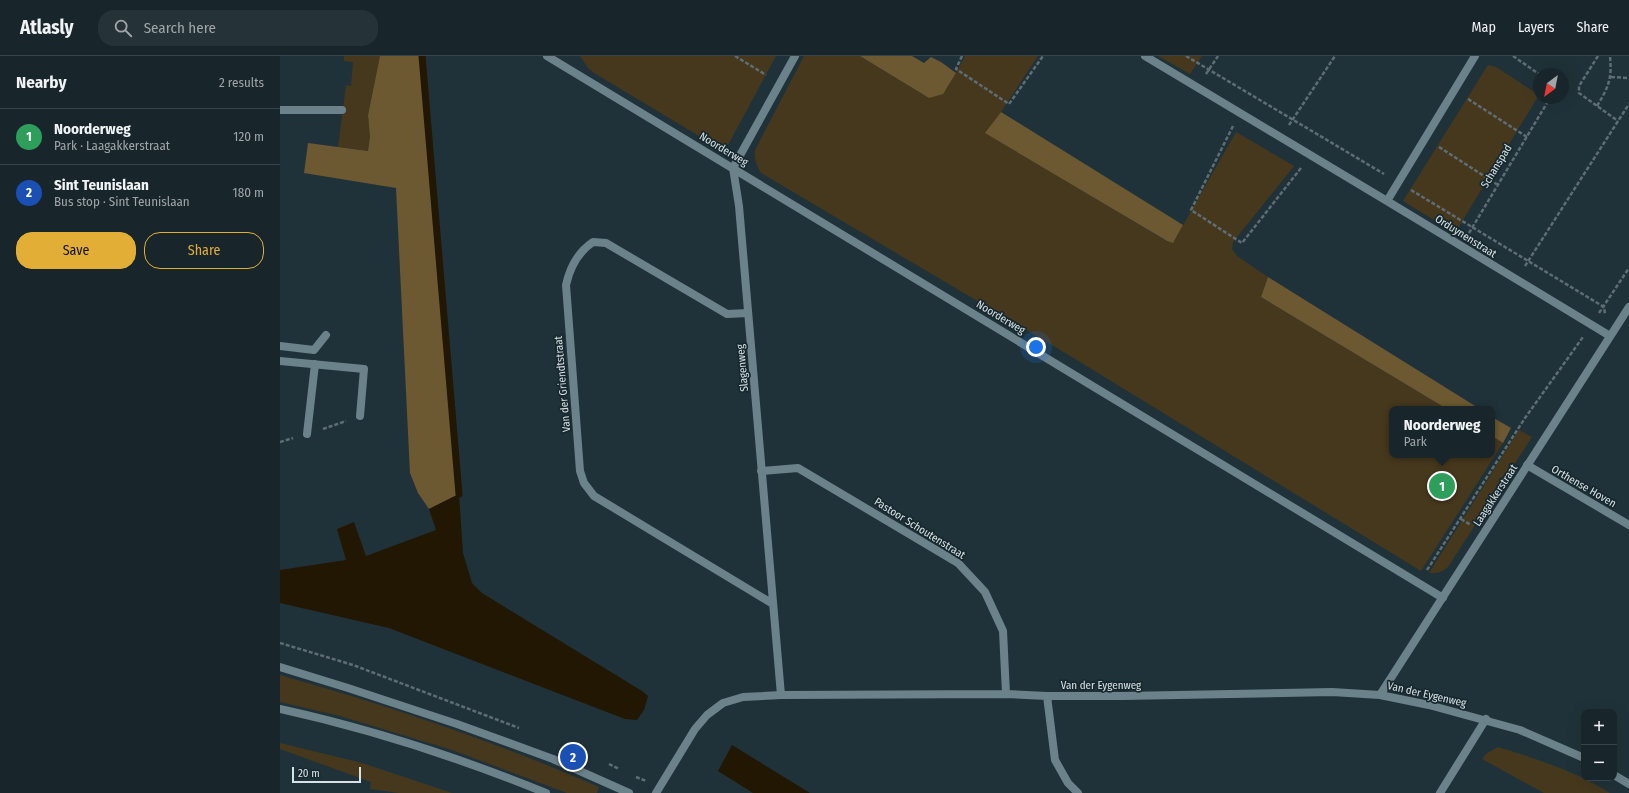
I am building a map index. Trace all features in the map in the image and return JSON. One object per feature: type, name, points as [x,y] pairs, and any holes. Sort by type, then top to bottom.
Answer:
[{"type":"street","name":"Noorderweg","points":[[547,56],[1443,598]]},
{"type":"street","points":[[733,168],[795,56]]},
{"type":"street","name":"Orduynenstraat","points":[[1145,56],[1387,200],[1610,336]]},
{"type":"street","points":[[1387,200],[1474,56]]},
{"type":"street","points":[[280,110],[342,110]]},
{"type":"street","name":"Slagenweg","points":[[733,168],[739,206],[781,695]]},
{"type":"street","name":"Van der Griendtstraat","points":[[748,313],[727,314],[606,243],[593,242],[583,249],[569,271],[566,285],[580,471],[584,483],[594,496],[773,604]]},
{"type":"street","name":"Laagakkerstraat","points":[[1380,695],[1629,308]]},
{"type":"street","points":[[280,346],[314,350],[326,335]]},
{"type":"street","points":[[280,361],[364,369],[360,416]]},
{"type":"street","points":[[307,434],[315,364]]},
{"type":"street","name":"Orthense Hoven","points":[[1527,466],[1629,525]]},
{"type":"street","name":"Pastoor Schoutenstraat","points":[[761,470],[798,468],[958,563],[985,592],[1003,631],[1006,694]]},
{"type":"street","points":[[280,668],[348,688],[457,724],[553,759],[629,793]]},
{"type":"street","name":"Van der Eygenweg","points":[[656,793],[695,729],[707,715],[723,703],[743,697],[781,695],[1006,694],[1047,696],[1332,692],[1380,695],[1486,719],[1520,730],[1581,757]]},
{"type":"street","points":[[1047,696],[1055,760],[1068,783],[1078,793]]},
{"type":"street","points":[[280,709],[338,722],[442,755],[546,793]]},
{"type":"street","points":[[1440,793],[1486,719]]},
{"type":"street","points":[[1617,777],[1629,784]]},
{"type":"path","points":[[735,56],[780,83]]},
{"type":"path","points":[[962,56],[956,69],[1009,104],[1043,56]]},
{"type":"path","points":[[1197,87],[1218,56]]},
{"type":"path","points":[[1281,137],[1335,56]]},
{"type":"path","points":[[1513,56],[1533,70]]},
{"type":"path","points":[[1598,56],[1579,86],[1579,93],[1618,121]]},
{"type":"path","points":[[1597,106],[1606,91],[1611,77],[1610,56]]},
{"type":"path","points":[[1611,77],[1629,78]]},
{"type":"path","points":[[1454,90],[1527,137]]},
{"type":"path","name":"Schanspad","points":[[1461,246],[1546,104]]},
{"type":"path","points":[[1516,280],[1629,104]]},
{"type":"path","points":[[1240,112],[1191,210],[1242,243],[1312,155]]},
{"type":"path","points":[[1425,139],[1498,184]]},
{"type":"path","points":[[1418,582],[1461,519],[1525,418],[1591,325],[1629,268]]},
{"type":"shaded area","points":[[344,56],[380,56],[368,115],[370,137],[368,151],[338,147],[346,85],[351,86],[353,62],[344,61]]},
{"type":"shaded area","points":[[380,56],[422,56],[459,494],[429,509],[418,493],[410,473],[396,188],[304,173],[308,143],[368,151],[370,137],[368,115]]},
{"type":"shaded area","points":[[580,56],[776,56],[728,145],[722,147],[714,145],[594,73],[588,68]]},
{"type":"shaded area","points":[[804,56],[860,56],[929,98],[956,73],[965,56],[1038,56],[986,133],[1166,241],[1173,243],[1236,132],[1294,166],[1233,242],[1232,249],[1237,256],[1268,277],[1261,297],[1442,406],[1389,406],[1389,458],[1493,458],[1421,571],[1072,357],[761,173],[756,162],[755,150]]},
{"type":"shaded area","points":[[860,56],[912,56],[924,63],[931,57],[956,73],[943,94],[929,98]]},
{"type":"shaded area","points":[[1158,56],[1202,56],[1190,74]]},
{"type":"shaded area","points":[[1488,65],[1496,67],[1533,91],[1534,104],[1455,233],[1403,201]]},
{"type":"shaded area","points":[[1001,112],[1183,225],[1173,243],[1167,241],[985,133]]},
{"type":"shaded area","points":[[1268,277],[1475,406],[1442,406],[1261,297]]},
{"type":"shaded area","points":[[1495,419],[1511,428],[1503,443],[1495,438]]},
{"type":"shaded area","points":[[1519,430],[1532,437],[1448,567],[1439,572],[1429,573]]},
{"type":"shaded area","points":[[1495,438],[1503,443],[1495,455]]},
{"type":"shaded area","points":[[459,494],[463,553],[472,583],[482,593],[642,691],[648,696],[644,710],[637,720],[625,719],[389,628],[280,603],[280,570],[346,560],[337,529],[354,522],[366,556],[436,530],[429,509]]},
{"type":"shaded area","points":[[280,675],[402,712],[482,740],[599,787],[597,793],[567,793],[452,750],[340,716],[280,702]]},
{"type":"shaded area","points":[[280,743],[362,763],[452,793],[399,793],[370,789],[371,782],[280,749]]},
{"type":"shaded area","points":[[732,745],[810,793],[753,793],[718,771]]},
{"type":"shaded area","points":[[1498,747],[1569,772],[1581,777],[1581,781],[1589,781],[1610,793],[1544,793],[1482,759],[1486,754]]},
{"type":"waterway","points":[[422,56],[459,494]]},
{"type":"place","name":"Noorderweg","points":[[1442,486]]},
{"type":"place","name":"Sint Teunislaan","points":[[573,757]]}]
